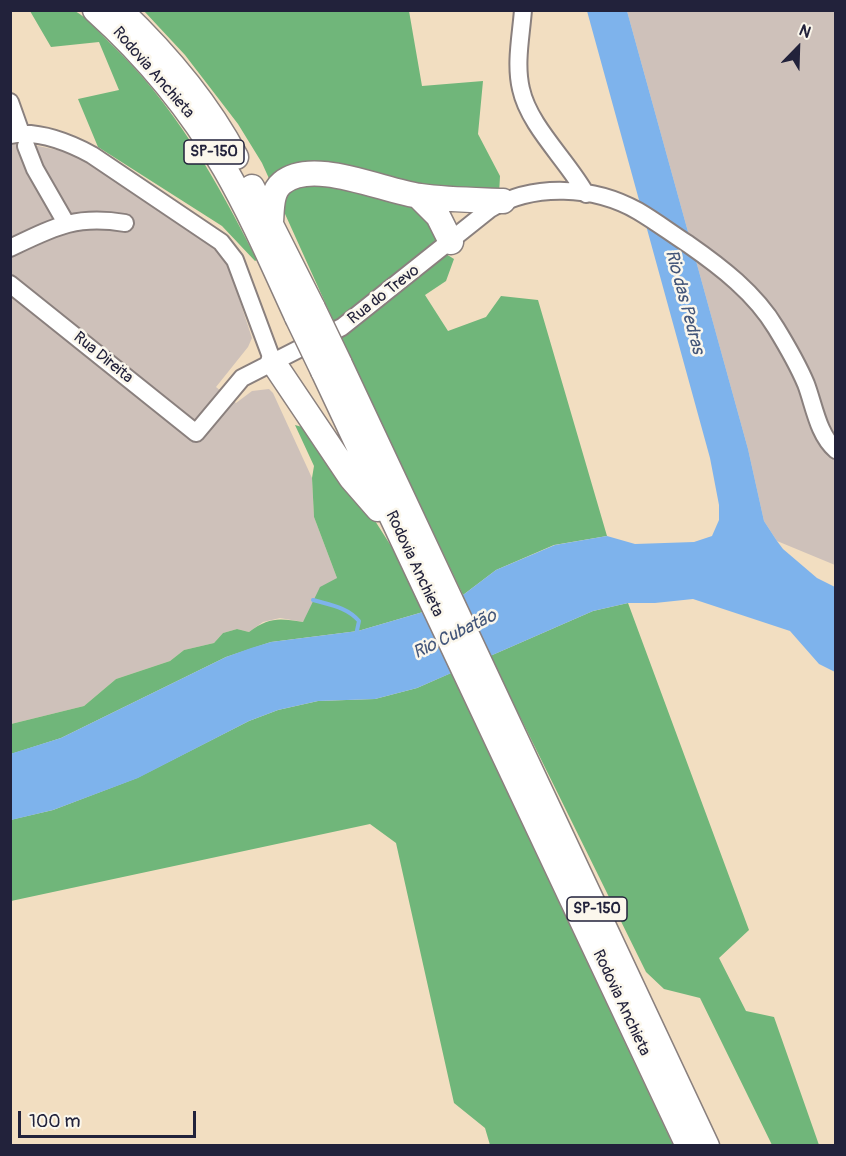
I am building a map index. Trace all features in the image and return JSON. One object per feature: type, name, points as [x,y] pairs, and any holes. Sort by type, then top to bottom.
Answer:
[{"type":"highway","name":"Rodovia Anchieta","points":[[96,10],[158,75],[206,138],[305,313],[477,677],[707,1146]]},
{"type":"highway","name":"Rodovia Anchieta","points":[[120,10],[177,71],[233,150],[271,222],[305,313]]},
{"type":"highway","points":[[271,222],[274,195],[277,189],[288,180],[308,174],[332,175],[418,196],[503,201]]},
{"type":"highway","points":[[418,196],[438,216],[451,242]]},
{"type":"highway","points":[[273,362],[351,478],[400,536]]},
{"type":"highway","name":"Rodovia Anchieta","points":[[331,367],[400,536],[422,560]]},
{"type":"highway","name":"Rodovia Anchieta","points":[[477,677],[688,1146]]},
{"type":"street","points":[[523,10],[519,74],[523,98],[537,125],[574,173],[586,194]]},
{"type":"street","points":[[10,102],[19,138],[66,223]]},
{"type":"street","points":[[19,138],[63,142],[92,155],[221,242],[236,260],[273,362]]},
{"type":"street","name":"Rua do Trevo","points":[[196,433],[242,378],[342,327],[490,209],[503,201],[539,192],[586,194],[637,210],[703,254],[751,295],[774,324],[806,383],[822,428],[831,446],[836,450]]},
{"type":"street","points":[[10,248],[66,223],[102,219],[125,223]]},
{"type":"street","name":"Rua Direita","points":[[10,284],[196,433]]},
{"type":"shaded area","points":[[627,11],[835,11],[835,565],[777,541],[764,521],[748,449]]},
{"type":"shaded area","points":[[19,142],[62,151],[81,159],[208,243],[223,259],[229,268],[252,338],[248,347],[216,387],[236,403],[252,391],[269,389],[273,393],[312,478],[314,517],[337,578],[303,622],[280,618],[263,622],[249,632],[237,629],[223,633],[214,643],[184,650],[170,661],[116,679],[84,706],[11,724],[10,143]]},
{"type":"green space","points":[[60,9],[75,11],[89,21],[132,66],[174,117],[192,144],[210,172],[257,260],[255,261],[222,226],[98,147],[78,99],[119,90],[99,42],[51,47],[30,11]]},
{"type":"green space","points":[[144,11],[409,11],[422,86],[483,81],[478,134],[500,176],[499,195],[425,212],[437,240],[431,250],[454,259],[446,281],[425,295],[448,331],[486,317],[501,296],[538,300],[607,536],[554,545],[496,570],[463,595],[342,340],[262,163],[238,124],[185,55]]},
{"type":"green space","points":[[295,425],[302,427],[370,513],[400,560],[423,612],[358,631],[271,642],[226,657],[61,738],[11,754],[11,724],[84,706],[116,679],[170,661],[184,650],[214,643],[223,633],[237,629],[249,632],[274,620],[303,622],[320,587],[337,578],[314,517],[312,478],[314,466]]},
{"type":"green space","points":[[628,603],[749,930],[719,958],[746,1011],[774,1017],[819,1145],[772,1145],[700,998],[664,989],[646,972],[490,656],[593,611]]},
{"type":"green space","points":[[451,673],[673,1145],[490,1145],[485,1128],[454,1103],[396,843],[370,824],[11,901],[10,820],[53,810],[137,778],[249,721],[278,710],[318,701],[375,699],[417,688]]},
{"type":"water","points":[[587,11],[627,11],[748,449],[764,521],[783,549],[817,578],[835,587],[835,672],[819,664],[790,631],[693,599],[628,603],[593,611],[417,688],[375,699],[318,701],[278,710],[249,721],[138,778],[53,810],[11,820],[10,754],[61,738],[226,657],[271,642],[358,631],[423,612],[463,595],[496,570],[555,545],[607,536],[635,544],[694,542],[712,536],[719,520],[719,505],[710,458]]},
{"type":"waterway","points":[[313,600],[338,607],[354,616],[359,621],[356,635]]},
{"type":"water label","name":"Rio das Pedras","points":[[684,302]]},
{"type":"water label","name":"Rio Cubatão","points":[[455,635]]}]
